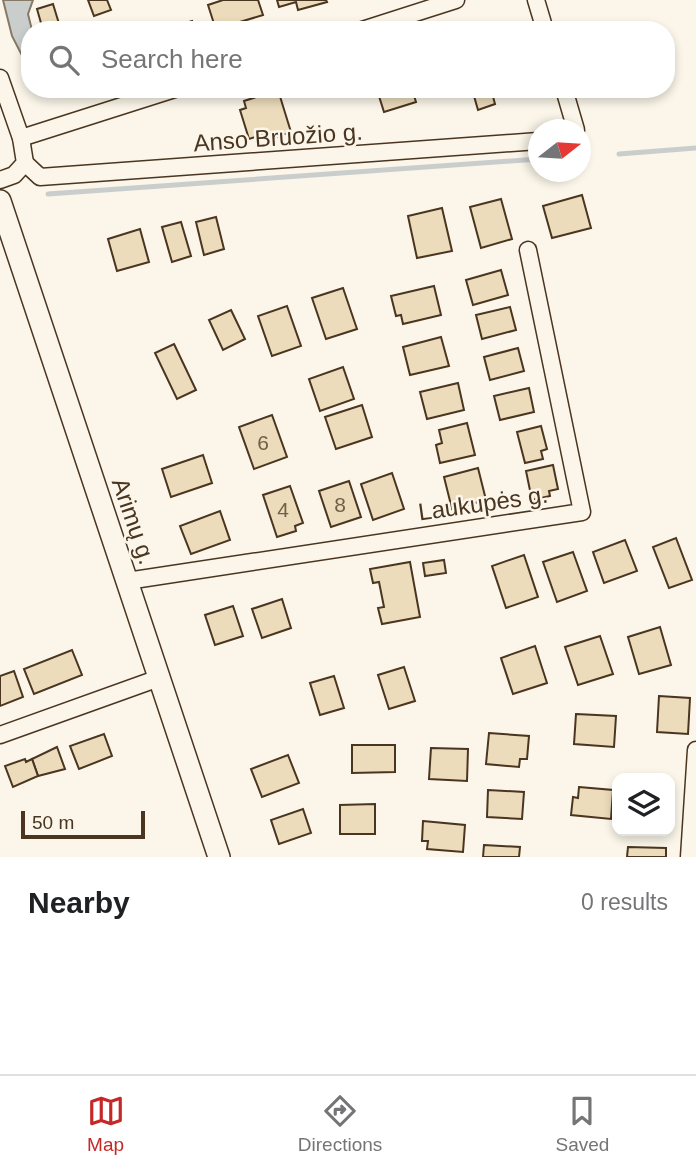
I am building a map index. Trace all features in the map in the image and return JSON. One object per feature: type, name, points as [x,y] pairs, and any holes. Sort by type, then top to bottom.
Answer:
[{"type":"main road","name":"Arimų g.","points":[[1,210],[219,857]]},
{"type":"street","points":[[390,21],[456,0]]},
{"type":"street","points":[[536,0],[542,21]]},
{"type":"street","points":[[0,78],[20,138],[25,163],[14,175],[0,180]]},
{"type":"street","points":[[20,138],[147,98]]},
{"type":"street","points":[[567,98],[573,119]]},
{"type":"street","name":"Anso Bruožio g.","points":[[25,163],[40,177],[528,142]]},
{"type":"street","name":"Laukupės g.","points":[[127,582],[582,512],[528,250]]},
{"type":"street","points":[[0,735],[159,678]]},
{"type":"street","points":[[689,857],[696,750]]},
{"type":"shaded area","points":[[3,0],[33,0],[28,14],[30,21],[21,21],[21,54],[12,36]]},
{"type":"building","points":[[88,0],[107,0],[111,10],[94,16]]},
{"type":"building","points":[[223,0],[258,0],[263,15],[243,21],[213,21],[208,5]]},
{"type":"building","points":[[277,0],[327,2],[298,10],[296,2],[279,7]]},
{"type":"building","points":[[53,4],[58,21],[40,21],[37,9]]},
{"type":"building","points":[[253,98],[280,98],[291,132],[267,140],[265,134],[249,139],[240,110],[246,108],[244,101]]},
{"type":"building","points":[[380,98],[415,98],[416,102],[384,112]]},
{"type":"building","points":[[475,98],[493,98],[495,104],[478,110]]},
{"type":"building","points":[[582,195],[591,228],[552,238],[543,206]]},
{"type":"building","points":[[501,199],[512,239],[481,248],[470,207]]},
{"type":"building","points":[[442,208],[452,251],[417,258],[408,216]]},
{"type":"building","points":[[216,217],[224,249],[204,255],[196,222]]},
{"type":"building","points":[[181,222],[191,256],[172,262],[162,227]]},
{"type":"building","points":[[140,229],[149,262],[117,271],[108,239]]},
{"type":"building","points":[[501,270],[508,295],[473,305],[466,280]]},
{"type":"building","points":[[434,286],[441,315],[403,324],[401,315],[396,316],[391,296]]},
{"type":"building","points":[[343,288],[357,329],[326,339],[312,298]]},
{"type":"building","points":[[287,306],[301,346],[272,356],[258,316]]},
{"type":"building","points":[[510,307],[516,330],[482,339],[476,315]]},
{"type":"building","points":[[231,310],[245,339],[223,350],[209,320]]},
{"type":"building","points":[[441,337],[449,366],[410,375],[403,347]]},
{"type":"building","points":[[174,344],[196,390],[177,399],[155,353]]},
{"type":"building","points":[[518,348],[524,371],[490,380],[484,357]]},
{"type":"building","points":[[343,367],[354,399],[320,411],[309,379]]},
{"type":"building","points":[[458,383],[464,410],[427,419],[420,392]]},
{"type":"building","points":[[529,388],[534,412],[500,420],[494,396]]},
{"type":"building","points":[[362,405],[372,437],[336,449],[325,417]]},
{"type":"building","points":[[272,415],[287,457],[254,469],[239,427]]},
{"type":"building","points":[[467,423],[475,455],[440,463],[436,445],[442,443],[439,430]]},
{"type":"building","points":[[541,426],[547,449],[541,451],[543,459],[525,463],[517,432]]},
{"type":"building","points":[[203,455],[212,483],[171,497],[162,469]]},
{"type":"building","points":[[553,465],[558,489],[549,491],[550,496],[532,500],[526,471]]},
{"type":"building","points":[[478,468],[486,500],[452,509],[444,477]]},
{"type":"building","points":[[392,473],[404,509],[373,520],[361,484]]},
{"type":"building","points":[[349,481],[361,517],[331,527],[319,491]]},
{"type":"building","points":[[290,486],[303,523],[295,526],[296,531],[277,537],[263,495]]},
{"type":"building","points":[[220,511],[230,540],[191,554],[180,526]]},
{"type":"building","points":[[676,538],[692,580],[669,588],[653,547]]},
{"type":"building","points":[[625,540],[637,571],[604,583],[593,552]]},
{"type":"building","points":[[573,552],[587,591],[557,602],[543,562]]},
{"type":"building","points":[[524,555],[538,597],[506,608],[492,566]]},
{"type":"building","points":[[444,560],[446,573],[425,576],[423,563]]},
{"type":"building","points":[[410,562],[420,617],[382,624],[378,608],[384,607],[379,582],[373,583],[370,569]]},
{"type":"building","points":[[282,599],[291,628],[262,638],[252,609]]},
{"type":"building","points":[[233,606],[243,636],[215,645],[205,615]]},
{"type":"building","points":[[660,627],[671,665],[639,674],[628,637]]},
{"type":"building","points":[[600,636],[613,674],[578,685],[565,647]]},
{"type":"building","points":[[535,646],[547,683],[513,694],[501,658]]},
{"type":"building","points":[[72,650],[82,675],[34,694],[24,669]]},
{"type":"building","points":[[404,667],[415,701],[389,709],[378,675]]},
{"type":"building","points":[[14,671],[23,697],[0,706],[0,676]]},
{"type":"building","points":[[334,676],[344,708],[320,715],[310,683]]},
{"type":"building","points":[[659,696],[690,698],[688,734],[657,732]]},
{"type":"building","points":[[576,714],[616,716],[614,747],[574,744]]},
{"type":"building","points":[[489,733],[529,736],[527,759],[520,759],[519,767],[486,764]]},
{"type":"building","points":[[104,734],[112,756],[79,769],[70,746]]},
{"type":"building","points":[[352,745],[395,745],[395,772],[352,773]]},
{"type":"building","points":[[57,747],[65,769],[38,776],[32,759]]},
{"type":"building","points":[[431,748],[468,749],[467,781],[429,779]]},
{"type":"building","points":[[288,755],[299,783],[262,797],[251,769]]},
{"type":"building","points":[[25,759],[26,762],[32,759],[38,776],[13,787],[5,766]]},
{"type":"building","points":[[579,787],[612,790],[611,819],[571,815],[573,797],[578,798]]},
{"type":"building","points":[[488,790],[524,792],[522,819],[487,817]]},
{"type":"building","points":[[375,804],[375,834],[340,834],[340,805]]},
{"type":"building","points":[[303,809],[311,833],[279,844],[271,820]]},
{"type":"building","points":[[423,821],[465,825],[463,852],[427,849],[428,841],[422,841]]},
{"type":"building","points":[[484,845],[520,847],[519,857],[483,857]]},
{"type":"building","points":[[628,847],[666,848],[666,857],[627,857]]},
{"type":"waterway","points":[[619,154],[696,148]]},
{"type":"waterway","points":[[48,194],[528,160]]}]
